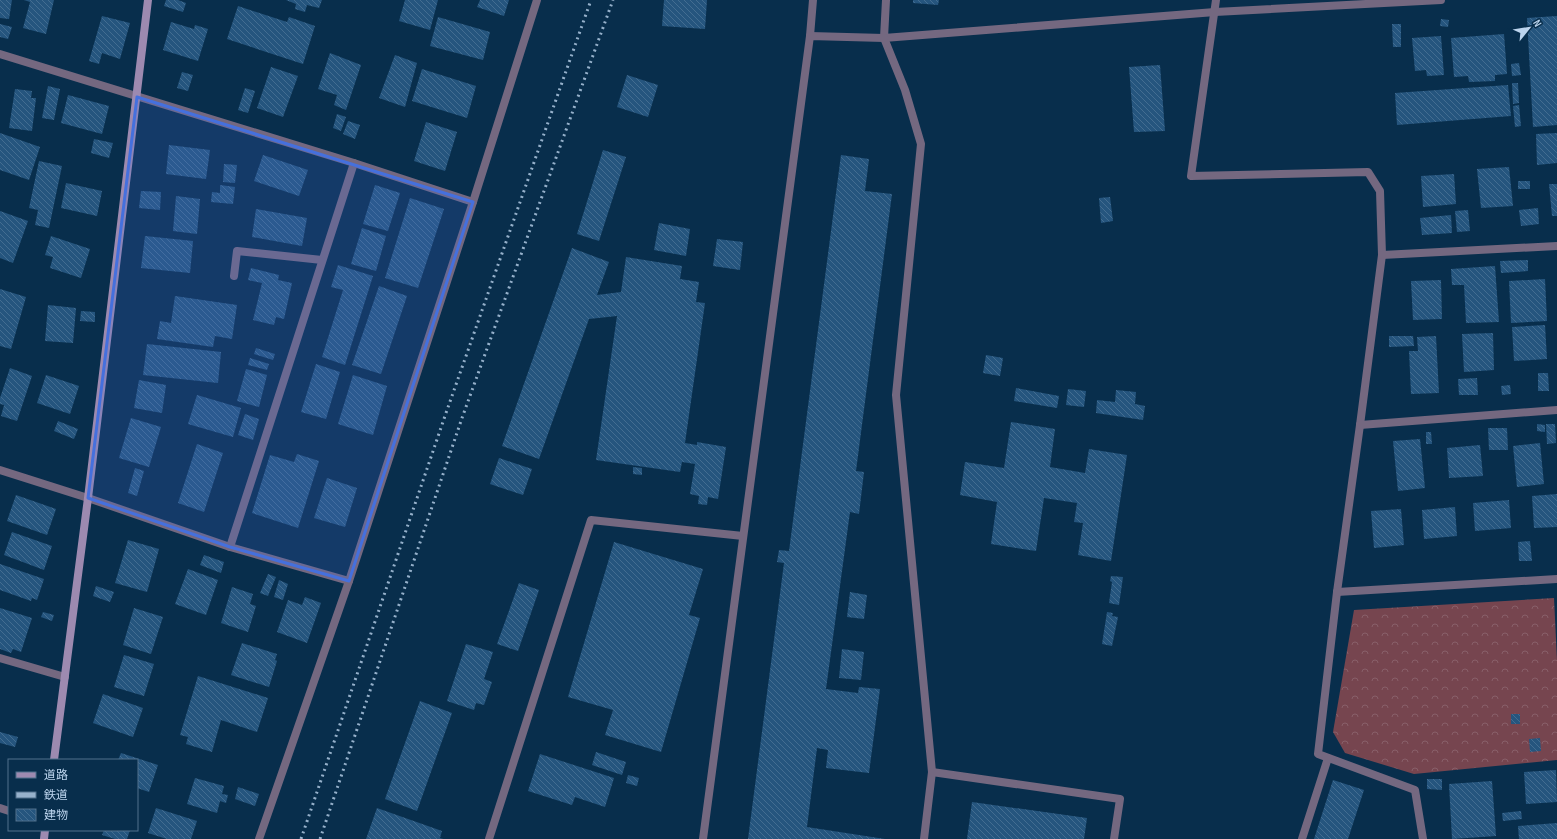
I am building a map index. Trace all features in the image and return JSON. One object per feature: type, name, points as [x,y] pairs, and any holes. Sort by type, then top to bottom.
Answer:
[{"type":"street","points":[[54,759],[88,498],[148,0]]},
{"type":"street","points":[[259,839],[349,581],[473,202],[537,0]]},
{"type":"street","points":[[703,839],[810,36],[813,0]]},
{"type":"street","points":[[886,0],[884,38],[905,90],[921,144],[896,395],[932,772],[924,839]]},
{"type":"street","points":[[1216,0],[1191,176],[1368,172],[1380,191],[1382,256],[1337,592],[1318,754],[1415,790],[1423,839]]},
{"type":"street","points":[[810,36],[884,38],[1215,12],[1441,0]]},
{"type":"street","points":[[0,54],[354,163],[473,202]]},
{"type":"street","points":[[230,546],[354,163]]},
{"type":"street","points":[[1382,256],[1557,246]]},
{"type":"street","points":[[234,276],[237,251],[322,260]]},
{"type":"street","points":[[1360,425],[1557,410]]},
{"type":"street","points":[[0,470],[230,546],[349,581]]},
{"type":"street","points":[[489,839],[591,520],[743,536]]},
{"type":"street","points":[[1337,592],[1557,579]]},
{"type":"street","points":[[0,658],[65,677]]},
{"type":"street","points":[[1302,839],[1328,758]]},
{"type":"street","points":[[932,772],[1120,799],[1114,839]]},
{"type":"highlighted area","points":[[137,97],[473,202],[349,581],[230,547],[88,498]]},
{"type":"green space","points":[[1554,598],[1557,660],[1557,760],[1414,774],[1345,753],[1333,732],[1354,610]]},
{"type":"building","points":[[0,0],[12,0],[9,19],[0,18]]},
{"type":"building","points":[[24,0],[54,0],[46,34],[23,28],[30,2]]},
{"type":"building","points":[[166,0],[178,0],[186,3],[183,12],[164,6]]},
{"type":"building","points":[[286,0],[322,0],[319,8],[307,5],[305,12],[295,9],[296,4]]},
{"type":"building","points":[[405,0],[438,0],[430,30],[399,21]]},
{"type":"building","points":[[480,0],[509,0],[504,16],[477,7]]},
{"type":"building","points":[[664,0],[707,0],[705,29],[662,26]]},
{"type":"building","points":[[913,0],[939,0],[938,5],[913,3]]},
{"type":"building","points":[[238,6],[287,22],[289,17],[315,26],[303,64],[227,39]]},
{"type":"building","points":[[102,16],[130,23],[120,59],[102,53],[99,64],[89,61]]},
{"type":"building","points":[[1557,16],[1557,125],[1533,127],[1527,18]]},
{"type":"building","points":[[438,17],[490,32],[483,60],[430,46]]},
{"type":"building","points":[[1441,19],[1449,20],[1448,27],[1440,26]]},
{"type":"building","points":[[171,22],[194,29],[195,25],[208,29],[198,61],[163,50]]},
{"type":"building","points":[[0,24],[12,27],[8,39],[0,37]]},
{"type":"building","points":[[1392,24],[1401,24],[1401,47],[1393,47]]},
{"type":"building","points":[[1504,34],[1507,74],[1495,75],[1495,81],[1469,82],[1468,76],[1454,77],[1451,38]]},
{"type":"building","points":[[1441,36],[1444,75],[1427,76],[1426,70],[1415,71],[1412,38]]},
{"type":"building","points":[[330,53],[361,65],[346,110],[334,105],[337,95],[318,89]]},
{"type":"building","points":[[395,55],[417,63],[405,107],[379,98]]},
{"type":"building","points":[[1519,63],[1521,75],[1512,76],[1511,64]]},
{"type":"building","points":[[1160,65],[1165,131],[1134,132],[1129,67]]},
{"type":"building","points":[[271,67],[298,76],[283,117],[257,108]]},
{"type":"building","points":[[422,69],[476,86],[467,118],[412,101]]},
{"type":"building","points":[[182,72],[193,75],[188,91],[177,88]]},
{"type":"building","points":[[627,75],[658,85],[648,117],[617,107]]},
{"type":"building","points":[[1512,83],[1518,83],[1519,103],[1513,104]]},
{"type":"building","points":[[1508,85],[1511,116],[1397,125],[1395,93]]},
{"type":"building","points":[[48,86],[60,89],[54,120],[42,118]]},
{"type":"building","points":[[245,88],[255,91],[248,113],[238,110]]},
{"type":"building","points":[[15,89],[32,91],[31,98],[36,98],[32,131],[9,128]]},
{"type":"building","points":[[68,95],[109,106],[102,134],[61,123]]},
{"type":"building","points":[[1519,105],[1521,126],[1515,127],[1513,106]]},
{"type":"building","points":[[337,114],[346,117],[341,131],[333,128]]},
{"type":"building","points":[[348,121],[360,125],[355,139],[343,134]]},
{"type":"building","points":[[426,122],[457,132],[445,171],[414,161]]},
{"type":"building","points":[[0,133],[40,147],[29,180],[0,170]]},
{"type":"building","points":[[1557,133],[1557,163],[1537,165],[1536,134]]},
{"type":"building","points":[[94,139],[113,143],[109,158],[91,153]]},
{"type":"building","points":[[169,145],[210,150],[206,179],[166,174]]},
{"type":"building","points":[[603,150],[626,157],[599,241],[577,234]]},
{"type":"building","points":[[263,155],[308,170],[299,196],[254,181]]},
{"type":"building","points":[[841,155],[869,159],[865,191],[892,194],[856,471],[864,472],[859,514],[850,512],[826,689],[858,693],[859,687],[880,689],[869,773],[826,768],[828,750],[817,748],[807,827],[885,839],[748,839],[784,563],[777,562],[779,550],[789,551]]},
{"type":"building","points":[[39,161],[62,166],[49,228],[35,225],[38,210],[29,208]]},
{"type":"building","points":[[224,164],[237,165],[235,183],[223,182]]},
{"type":"building","points":[[1509,167],[1513,206],[1481,208],[1477,169]]},
{"type":"building","points":[[1454,174],[1456,204],[1423,207],[1421,176]]},
{"type":"building","points":[[1518,181],[1530,181],[1530,189],[1518,189]]},
{"type":"building","points":[[66,183],[102,191],[97,216],[61,208]]},
{"type":"building","points":[[1549,184],[1557,184],[1557,216],[1552,216]]},
{"type":"building","points":[[220,185],[235,187],[233,204],[211,202],[212,192],[220,193]]},
{"type":"building","points":[[375,185],[400,193],[388,231],[363,224]]},
{"type":"building","points":[[141,191],[161,192],[160,210],[139,208]]},
{"type":"building","points":[[176,196],[200,199],[197,234],[173,231]]},
{"type":"building","points":[[1110,197],[1113,221],[1101,223],[1099,198]]},
{"type":"building","points":[[410,198],[444,209],[418,288],[385,278]]},
{"type":"building","points":[[1538,208],[1539,224],[1521,226],[1519,210]]},
{"type":"building","points":[[256,209],[307,218],[302,246],[252,237]]},
{"type":"building","points":[[1468,210],[1470,231],[1457,232],[1455,211]]},
{"type":"building","points":[[0,211],[28,221],[13,263],[0,258]]},
{"type":"building","points":[[1451,215],[1452,233],[1422,235],[1420,218]]},
{"type":"building","points":[[659,223],[690,229],[686,256],[654,250]]},
{"type":"building","points":[[362,228],[386,236],[376,271],[351,264]]},
{"type":"building","points":[[51,236],[90,249],[81,278],[50,268],[53,257],[45,255]]},
{"type":"building","points":[[145,236],[193,241],[190,273],[141,268]]},
{"type":"building","points":[[717,239],[743,242],[740,270],[713,266]]},
{"type":"building","points":[[572,248],[609,262],[597,295],[621,292],[626,257],[682,266],[680,279],[699,282],[696,302],[705,303],[685,443],[697,445],[697,442],[726,447],[718,499],[708,497],[707,505],[698,504],[699,496],[690,494],[695,464],[682,462],[680,472],[596,460],[617,316],[589,319],[539,459],[502,446]]},
{"type":"building","points":[[1528,260],[1528,271],[1501,273],[1500,261]]},
{"type":"building","points":[[338,265],[373,276],[345,365],[322,357],[343,290],[331,287]]},
{"type":"building","points":[[1495,266],[1499,322],[1466,323],[1464,285],[1452,285],[1451,269]]},
{"type":"building","points":[[251,268],[279,275],[278,280],[292,283],[284,319],[276,317],[274,325],[253,320],[262,283],[248,280]]},
{"type":"building","points":[[1545,279],[1547,321],[1511,323],[1509,281]]},
{"type":"building","points":[[1441,280],[1442,319],[1413,320],[1411,281]]},
{"type":"building","points":[[379,286],[407,296],[381,374],[352,365]]},
{"type":"building","points":[[0,289],[26,297],[11,349],[0,346]]},
{"type":"building","points":[[175,296],[237,305],[232,339],[215,336],[213,347],[157,339],[160,321],[171,323]]},
{"type":"building","points":[[48,305],[76,308],[73,343],[45,341]]},
{"type":"building","points":[[81,311],[95,312],[95,322],[80,321]]},
{"type":"building","points":[[1545,325],[1547,359],[1514,361],[1512,327]]},
{"type":"building","points":[[1493,333],[1494,370],[1464,372],[1462,334]]},
{"type":"building","points":[[1389,336],[1413,336],[1414,346],[1389,347]]},
{"type":"building","points":[[1436,336],[1439,393],[1411,394],[1409,351],[1418,351],[1417,337]]},
{"type":"building","points":[[147,344],[221,352],[218,383],[143,375]]},
{"type":"building","points":[[256,348],[275,354],[273,360],[254,354]]},
{"type":"building","points":[[986,355],[1003,358],[1000,376],[983,373]]},
{"type":"building","points":[[250,358],[269,364],[267,370],[248,365]]},
{"type":"building","points":[[316,364],[340,372],[326,419],[301,412]]},
{"type":"building","points":[[10,368],[32,376],[17,421],[1,416],[4,405],[0,404],[0,398]]},
{"type":"building","points":[[246,369],[267,375],[259,407],[237,401]]},
{"type":"building","points":[[1538,373],[1548,373],[1549,391],[1538,391]]},
{"type":"building","points":[[46,375],[79,386],[70,414],[37,403]]},
{"type":"building","points":[[353,375],[387,386],[373,435],[338,424]]},
{"type":"building","points":[[1477,378],[1478,395],[1459,395],[1458,379]]},
{"type":"building","points":[[139,380],[166,385],[162,413],[134,408]]},
{"type":"building","points":[[1510,385],[1511,394],[1502,395],[1501,386]]},
{"type":"building","points":[[1016,388],[1059,396],[1057,408],[1014,401]]},
{"type":"building","points":[[1068,389],[1086,391],[1084,407],[1066,405]]},
{"type":"building","points":[[1116,390],[1136,392],[1135,404],[1145,406],[1143,420],[1096,413],[1097,400],[1115,402]]},
{"type":"building","points":[[197,395],[241,408],[233,437],[188,424]]},
{"type":"building","points":[[245,414],[259,419],[253,440],[238,435]]},
{"type":"building","points":[[131,418],[161,427],[149,467],[119,458]]},
{"type":"building","points":[[58,421],[78,429],[74,439],[54,431]]},
{"type":"building","points":[[1011,422],[1055,429],[1050,467],[1085,473],[1089,449],[1127,455],[1111,561],[1078,555],[1083,523],[1074,522],[1077,503],[1044,498],[1036,551],[991,544],[997,502],[960,495],[965,462],[1004,468]]},
{"type":"building","points":[[1537,424],[1545,425],[1545,432],[1537,431]]},
{"type":"building","points":[[1546,424],[1555,424],[1556,443],[1547,444]]},
{"type":"building","points":[[1488,428],[1507,428],[1508,450],[1489,450]]},
{"type":"building","points":[[1426,432],[1431,432],[1432,444],[1426,444]]},
{"type":"building","points":[[1420,439],[1425,488],[1398,491],[1393,441]]},
{"type":"building","points":[[1540,443],[1544,484],[1517,487],[1513,446]]},
{"type":"building","points":[[197,444],[223,453],[204,512],[178,503]]},
{"type":"building","points":[[1480,445],[1483,476],[1449,478],[1447,448]]},
{"type":"building","points":[[297,454],[319,461],[298,528],[252,513],[270,455],[294,462]]},
{"type":"building","points":[[499,458],[532,469],[523,495],[490,484]]},
{"type":"building","points":[[633,467],[642,468],[642,475],[633,474]]},
{"type":"building","points":[[135,468],[144,471],[137,496],[128,493]]},
{"type":"building","points":[[327,478],[357,488],[345,527],[314,518]]},
{"type":"building","points":[[1557,494],[1557,527],[1534,528],[1532,496]]},
{"type":"building","points":[[16,495],[56,509],[47,535],[7,521]]},
{"type":"building","points":[[1509,500],[1511,528],[1475,531],[1473,503]]},
{"type":"building","points":[[1455,507],[1457,536],[1424,539],[1422,510]]},
{"type":"building","points":[[1401,509],[1404,545],[1374,548],[1371,511]]},
{"type":"building","points":[[12,532],[52,546],[44,570],[4,555]]},
{"type":"building","points":[[128,540],[159,549],[147,592],[115,583]]},
{"type":"building","points":[[1530,541],[1532,561],[1519,561],[1518,542]]},
{"type":"building","points":[[614,542],[703,569],[689,615],[700,618],[661,752],[605,735],[613,710],[568,697]]},
{"type":"building","points":[[204,555],[224,562],[221,573],[200,565]]},
{"type":"building","points":[[0,564],[44,579],[37,600],[32,598],[31,601],[0,590]]},
{"type":"building","points":[[188,569],[218,580],[206,615],[175,604]]},
{"type":"building","points":[[268,574],[276,577],[268,596],[260,593]]},
{"type":"building","points":[[1111,576],[1123,577],[1119,605],[1109,603],[1112,582],[1110,581]]},
{"type":"building","points":[[279,580],[288,584],[283,600],[274,597]]},
{"type":"building","points":[[519,583],[539,590],[518,651],[497,644]]},
{"type":"building","points":[[96,586],[114,592],[110,602],[93,596]]},
{"type":"building","points":[[232,587],[253,594],[250,604],[256,606],[248,632],[221,623]]},
{"type":"building","points":[[850,592],[867,595],[864,619],[847,617]]},
{"type":"building","points":[[305,597],[321,603],[307,643],[277,632],[288,600],[302,605]]},
{"type":"building","points":[[0,608],[32,618],[21,652],[13,649],[11,653],[0,649]]},
{"type":"building","points":[[134,608],[163,617],[151,654],[123,645]]},
{"type":"building","points":[[43,612],[54,615],[52,621],[41,617]]},
{"type":"building","points":[[1107,612],[1113,613],[1112,616],[1118,617],[1112,646],[1102,644]]},
{"type":"building","points":[[242,643],[277,654],[275,660],[277,661],[269,687],[231,675]]},
{"type":"building","points":[[466,644],[493,652],[484,679],[492,682],[484,705],[476,703],[474,710],[447,701]]},
{"type":"building","points":[[842,649],[864,652],[861,680],[839,678]]},
{"type":"building","points":[[124,655],[154,664],[144,696],[114,687]]},
{"type":"building","points":[[198,676],[268,698],[257,732],[221,720],[212,752],[186,744],[188,737],[180,735]]},
{"type":"building","points":[[103,694],[143,708],[133,737],[93,723]]},
{"type":"building","points":[[420,701],[452,713],[417,811],[385,799]]},
{"type":"building","points":[[1511,714],[1520,714],[1520,724],[1511,724]]},
{"type":"building","points":[[0,732],[18,737],[15,747],[0,743]]},
{"type":"building","points":[[1540,738],[1541,751],[1530,752],[1529,739]]},
{"type":"building","points":[[596,752],[626,762],[622,775],[592,765]]},
{"type":"building","points":[[121,753],[158,765],[149,792],[138,788],[138,759],[118,759]]},
{"type":"building","points":[[540,754],[614,778],[605,807],[575,797],[572,805],[528,791]]},
{"type":"building","points":[[1556,770],[1557,802],[1526,804],[1524,772]]},
{"type":"building","points":[[628,775],[639,778],[637,786],[626,783]]},
{"type":"building","points":[[195,778],[224,786],[222,794],[228,795],[226,803],[220,801],[217,813],[187,804]]},
{"type":"building","points":[[1427,779],[1442,779],[1442,790],[1427,789]]},
{"type":"building","points":[[1333,780],[1364,790],[1348,839],[1314,839]]},
{"type":"building","points":[[1492,781],[1496,836],[1452,839],[1449,784]]},
{"type":"building","points":[[238,787],[259,794],[255,806],[235,799]]},
{"type":"building","points":[[972,802],[1087,818],[1084,839],[967,839]]},
{"type":"building","points":[[156,808],[197,821],[191,839],[167,839],[148,833]]},
{"type":"building","points":[[377,808],[442,831],[440,838],[443,839],[366,839]]},
{"type":"building","points":[[1521,811],[1522,819],[1503,821],[1502,813]]},
{"type":"building","points":[[1557,823],[1557,839],[1519,839],[1518,826]]},
{"type":"building","points":[[104,831],[130,831],[127,839],[115,839],[102,835]]},
{"type":"railway","points":[[301,839],[446,413],[591,0]]},
{"type":"railway","points":[[320,839],[462,418],[613,0]]}]
